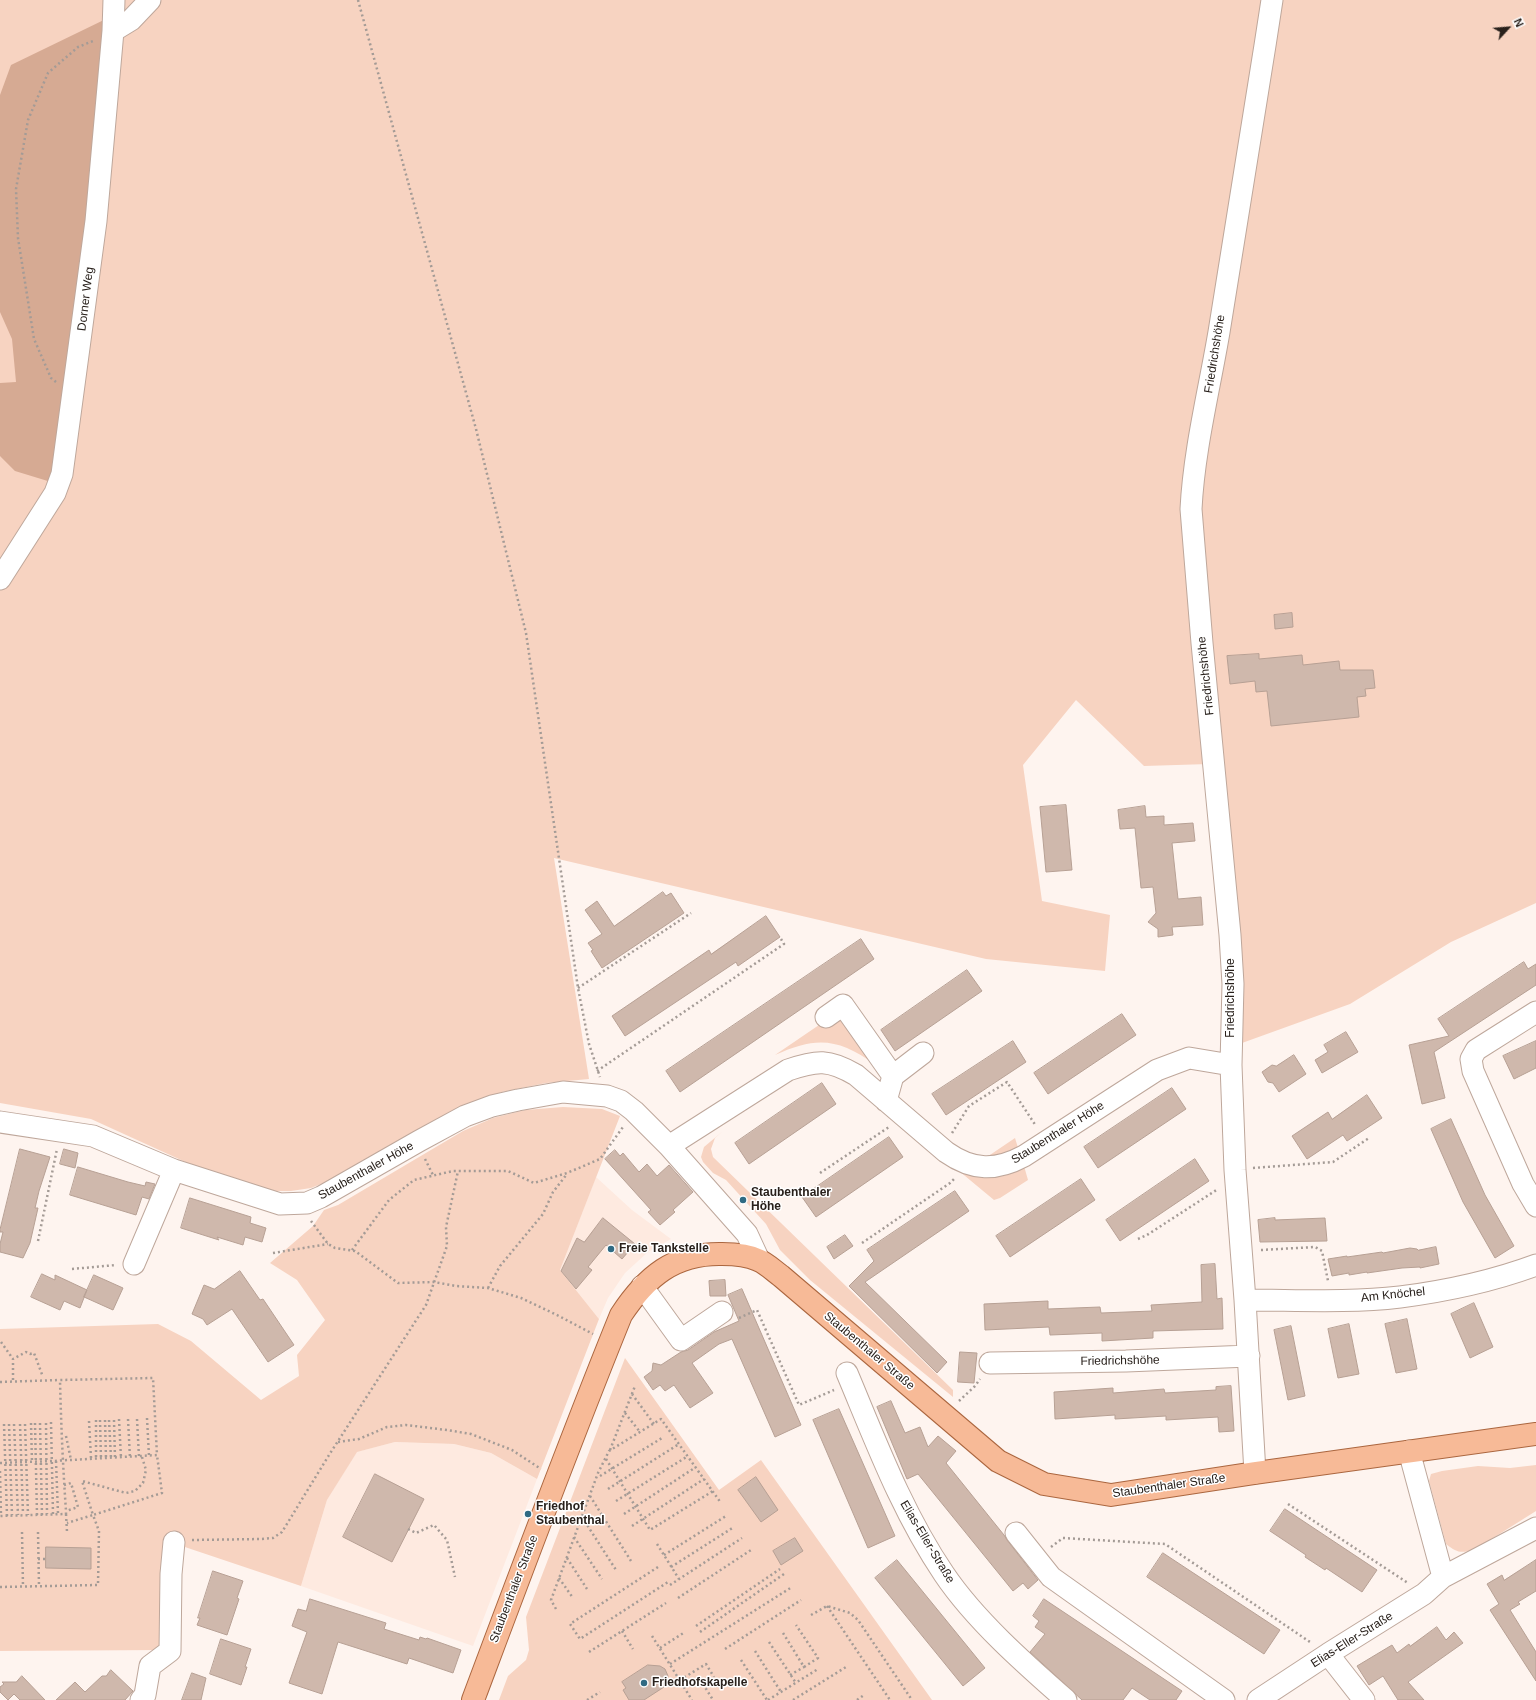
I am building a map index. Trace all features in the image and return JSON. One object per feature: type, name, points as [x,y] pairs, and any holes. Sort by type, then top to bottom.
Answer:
[{"type":"main road","name":"Staubenthaler Straße","points":[[472,1700],[556,1479],[621,1315],[642,1286],[658,1272],[681,1260],[705,1254],[734,1254],[759,1260],[781,1276],[998,1461],[1044,1484],[1111,1495],[1255,1473],[1536,1434]]},
{"type":"street","name":"Dorner Weg","points":[[0,580],[24,544],[59,484],[62,474],[96,221],[113,31],[114,0]]},
{"type":"street","points":[[113,31],[131,20],[150,0]]},
{"type":"street","name":"Friedrichshöhe","points":[[1255,1473],[1246,1300],[1235,1174],[1231,1065],[1233,984],[1231,942],[1191,509],[1192,487],[1197,455],[1272,0]]},
{"type":"street","points":[[826,1016],[843,1005],[894,1076]]},
{"type":"street","points":[[1536,1012],[1476,1050],[1471,1059],[1473,1071],[1496,1127],[1523,1184],[1536,1206]]},
{"type":"street","points":[[886,1101],[894,1076],[923,1053]]},
{"type":"street","name":"Staubenthaler Höhe","points":[[669,1146],[788,1070],[804,1064],[823,1062],[840,1066],[856,1075],[958,1161],[989,1168],[1005,1165],[1024,1156],[1158,1070],[1189,1058],[1231,1065]]},
{"type":"street","name":"Staubenthaler Höhe","points":[[0,1122],[93,1136],[174,1170],[280,1204],[307,1203],[321,1197],[465,1116],[492,1106],[563,1092],[607,1096],[621,1101],[634,1111],[669,1146],[747,1234],[759,1260]]},
{"type":"street","points":[[134,1264],[174,1170]]},
{"type":"street","name":"Am Knöchel","points":[[1246,1300],[1331,1300],[1400,1297],[1444,1290],[1490,1279],[1536,1265]]},
{"type":"street","points":[[642,1286],[681,1340],[722,1312]]},
{"type":"street","name":"Friedrichshöhe","points":[[990,1363],[1126,1361],[1249,1356]]},
{"type":"street","name":"Elias-Eller-Straße","points":[[849,1378],[896,1491],[923,1541],[945,1575],[970,1607],[1024,1663],[1066,1700]]},
{"type":"street","points":[[1409,1451],[1443,1577]]},
{"type":"street","name":"Elias-Eller-Straße","points":[[1258,1700],[1424,1594],[1443,1577],[1536,1528]]},
{"type":"street","points":[[1016,1533],[1051,1576],[1224,1700]]},
{"type":"street","points":[[142,1700],[145,1695],[150,1666],[170,1651],[171,1574],[174,1542]]},
{"type":"street","points":[[1328,1654],[1364,1700]]},
{"type":"path","points":[[358,0],[476,429],[526,633],[578,988],[589,1044],[607,1096]]},
{"type":"path","points":[[73,398],[51,378],[34,339],[18,238],[16,188],[28,120],[48,73],[78,47],[113,31]]},
{"type":"path","points":[[578,988],[691,913]]},
{"type":"path","points":[[597,1070],[784,944],[781,939]]},
{"type":"path","points":[[942,1148],[969,1106],[1007,1082],[1046,1142]]},
{"type":"path","points":[[352,1250],[389,1200],[414,1180],[432,1175],[458,1171],[508,1171],[534,1183],[567,1173],[600,1159],[634,1111]]},
{"type":"path","points":[[820,1173],[886,1128]]},
{"type":"path","points":[[38,1241],[60,1130]]},
{"type":"path","points":[[1138,1239],[1147,1235],[1235,1174],[1333,1162],[1369,1138]]},
{"type":"path","points":[[862,1244],[950,1183],[967,1164]]},
{"type":"path","points":[[174,1542],[179,1540],[273,1538],[282,1532],[337,1442],[426,1306],[447,1246],[446,1227],[458,1171]]},
{"type":"path","points":[[488,1288],[500,1266],[543,1214],[553,1192],[567,1173]]},
{"type":"path","points":[[307,1203],[309,1217],[328,1244],[335,1248],[355,1251],[398,1283],[434,1282],[456,1286],[488,1288],[521,1298],[557,1314],[609,1344]]},
{"type":"path","points":[[273,1253],[328,1244]]},
{"type":"path","points":[[1261,1250],[1315,1246],[1322,1251],[1331,1300]]},
{"type":"path","points":[[72,1269],[134,1264]]},
{"type":"path","points":[[722,1312],[735,1320],[757,1310],[799,1405],[849,1378]]},
{"type":"path","points":[[1,1342],[13,1359],[13,1380]]},
{"type":"path","points":[[13,1359],[26,1352],[30,1354],[34,1352],[43,1377]]},
{"type":"path","points":[[944,1415],[975,1386],[990,1363]]},
{"type":"path","points":[[0,1382],[153,1378],[157,1455],[162,1493],[67,1523]]},
{"type":"path","points":[[60,1380],[67,1532]]},
{"type":"path","points":[[556,1609],[551,1600],[590,1496],[635,1386]]},
{"type":"path","points":[[632,1394],[654,1424]]},
{"type":"path","points":[[625,1412],[640,1432]]},
{"type":"path","points":[[0,1587],[98,1584],[99,1532],[82,1481],[126,1493],[135,1490],[143,1483],[146,1470],[140,1457],[137,1418]]},
{"type":"path","points":[[146,1418],[148,1456]]},
{"type":"path","points":[[119,1419],[121,1458]]},
{"type":"path","points":[[128,1419],[130,1458]]},
{"type":"path","points":[[609,1451],[661,1419],[721,1503]]},
{"type":"path","points":[[96,1420],[96,1459]]},
{"type":"path","points":[[100,1420],[101,1459]]},
{"type":"path","points":[[105,1420],[106,1459]]},
{"type":"path","points":[[109,1420],[111,1458]]},
{"type":"path","points":[[114,1420],[115,1458]]},
{"type":"path","points":[[89,1421],[91,1458]]},
{"type":"path","points":[[51,1422],[53,1514]]},
{"type":"path","points":[[31,1423],[32,1462]]},
{"type":"path","points":[[35,1423],[37,1515]]},
{"type":"path","points":[[40,1423],[42,1515]]},
{"type":"path","points":[[46,1423],[47,1514]]},
{"type":"path","points":[[4,1424],[7,1516]]},
{"type":"path","points":[[9,1424],[12,1515]]},
{"type":"path","points":[[14,1424],[18,1515]]},
{"type":"path","points":[[20,1424],[23,1514]]},
{"type":"path","points":[[25,1424],[28,1515]]},
{"type":"path","points":[[337,1442],[359,1439],[387,1427],[406,1425],[471,1434],[512,1450],[556,1479]]},
{"type":"path","points":[[62,1440],[68,1435],[71,1460]]},
{"type":"path","points":[[600,1476],[662,1438]]},
{"type":"path","points":[[608,1489],[680,1444]]},
{"type":"path","points":[[0,1463],[130,1458],[157,1455]]},
{"type":"path","points":[[616,1501],[688,1456]]},
{"type":"path","points":[[606,1459],[650,1530],[712,1491]]},
{"type":"path","points":[[56,1461],[58,1514]]},
{"type":"path","points":[[624,1514],[696,1467]]},
{"type":"path","points":[[0,1471],[1,1516],[58,1514],[66,1513],[78,1508],[71,1483],[64,1485]]},
{"type":"path","points":[[632,1526],[704,1479]]},
{"type":"path","points":[[590,1496],[631,1561]]},
{"type":"path","points":[[1288,1504],[1424,1594]]},
{"type":"path","points":[[664,1555],[726,1516]]},
{"type":"path","points":[[582,1517],[616,1570]]},
{"type":"path","points":[[408,1529],[416,1533],[434,1526],[447,1540],[455,1577]]},
{"type":"path","points":[[671,1567],[734,1527]]},
{"type":"path","points":[[22,1532],[23,1587]]},
{"type":"path","points":[[38,1532],[39,1586]]},
{"type":"path","points":[[574,1537],[602,1579]]},
{"type":"path","points":[[658,1568],[570,1624],[580,1639],[679,1579],[742,1538]]},
{"type":"path","points":[[1037,1559],[1064,1538],[1165,1544],[1328,1654]]},
{"type":"path","points":[[657,1544],[679,1579]]},
{"type":"path","points":[[678,1598],[751,1550]]},
{"type":"path","points":[[567,1558],[587,1589]]},
{"type":"path","points":[[38,1559],[46,1559]]},
{"type":"path","points":[[696,1626],[780,1569]]},
{"type":"path","points":[[700,1632],[784,1574]]},
{"type":"path","points":[[559,1578],[573,1598]]},
{"type":"path","points":[[670,1664],[792,1587]]},
{"type":"path","points":[[725,1649],[801,1600]]},
{"type":"path","points":[[589,1652],[666,1603]]},
{"type":"path","points":[[828,1606],[890,1700]]},
{"type":"path","points":[[811,1615],[828,1606],[850,1613],[858,1620],[912,1700]]},
{"type":"path","points":[[790,1675],[818,1658],[796,1625]]},
{"type":"path","points":[[622,1631],[633,1649]]},
{"type":"path","points":[[660,1648],[685,1632]]},
{"type":"path","points":[[782,1633],[804,1667]]},
{"type":"path","points":[[652,1636],[692,1700]]},
{"type":"path","points":[[769,1642],[796,1683]]},
{"type":"path","points":[[755,1651],[781,1692]]},
{"type":"path","points":[[741,1660],[767,1700],[818,1668]]},
{"type":"path","points":[[680,1680],[706,1664],[714,1677]]},
{"type":"path","points":[[793,1700],[846,1667]]},
{"type":"path","points":[[703,1684],[713,1700]]},
{"type":"path","points":[[587,1700],[600,1692]]},
{"type":"path","points":[[857,1700],[864,1695]]},
{"type":"shaded area","points":[[0,0],[1536,0],[1536,903],[1451,942],[1350,1004],[1242,1043],[1209,764],[1144,766],[1076,700],[1023,765],[1042,901],[1110,915],[1105,971],[986,959],[554,858],[589,1079],[546,1083],[502,1092],[447,1114],[336,1178],[311,1188],[291,1191],[271,1191],[192,1165],[91,1119],[0,1103]]},
{"type":"shaded area","points":[[110,17],[59,445],[51,482],[15,471],[0,456],[0,383],[16,382],[12,339],[0,312],[0,95],[11,65]]},
{"type":"shaded area","points":[[841,1010],[876,1065],[850,1049],[827,1043],[803,1045],[775,1055]]},
{"type":"shaded area","points":[[563,1107],[602,1109],[620,1116],[560,1270],[599,1319],[537,1479],[491,1453],[454,1444],[395,1442],[357,1452],[327,1500],[301,1586],[170,1542],[163,1650],[0,1651],[0,1329],[158,1324],[191,1341],[261,1400],[299,1376],[297,1355],[325,1320],[297,1280],[270,1263],[313,1226],[324,1210],[338,1205],[463,1131],[493,1118],[525,1110]]},
{"type":"shaded area","points":[[723,1131],[715,1138],[711,1149],[713,1157],[953,1390],[953,1397],[810,1280],[780,1250],[766,1224],[726,1180],[713,1173],[703,1162],[701,1157],[704,1147]]},
{"type":"shaded area","points":[[1015,1138],[1019,1151],[984,1159]]},
{"type":"shaded area","points":[[947,1161],[1024,1166],[1028,1180],[1000,1198],[994,1200]]},
{"type":"shaded area","name":"Freie Tankstelle","points":[[596,1177],[632,1210],[671,1239],[648,1252],[625,1273],[608,1298],[599,1319],[560,1270]]},
{"type":"shaded area","points":[[625,1358],[719,1490],[761,1460],[932,1700],[499,1700],[508,1676],[526,1660],[529,1650],[526,1617]]},
{"type":"shaded area","points":[[395,1442],[454,1444],[491,1453],[537,1479],[473,1646],[301,1586],[327,1500],[356,1452]]},
{"type":"shaded area","points":[[1536,1465],[1536,1511],[1474,1550],[1459,1552],[1446,1544],[1429,1481],[1431,1474],[1478,1466],[1510,1468]]},
{"type":"building","points":[[1292,613],[1293,627],[1275,629],[1274,615]]},
{"type":"building","points":[[1259,654],[1259,659],[1302,655],[1303,665],[1339,661],[1340,670],[1373,670],[1375,688],[1365,689],[1366,696],[1357,697],[1359,717],[1271,726],[1267,691],[1256,692],[1255,681],[1230,684],[1227,656]]},
{"type":"building","points":[[1066,805],[1072,870],[1046,872],[1040,807]]},
{"type":"building","points":[[1145,806],[1146,817],[1164,816],[1164,825],[1193,823],[1195,841],[1172,843],[1178,899],[1201,897],[1203,925],[1172,927],[1173,935],[1158,937],[1158,929],[1148,922],[1156,913],[1153,887],[1141,888],[1135,828],[1120,829],[1118,810]]},
{"type":"building","points":[[663,892],[666,896],[671,893],[684,913],[602,968],[591,951],[593,950],[588,943],[602,934],[585,910],[597,901],[614,926]]},
{"type":"building","points":[[766,916],[780,937],[738,966],[736,962],[625,1036],[612,1016],[709,950],[711,954]]},
{"type":"building","points":[[861,939],[874,959],[680,1092],[666,1071]]},
{"type":"building","points":[[1524,962],[1528,969],[1536,964],[1536,985],[1434,1052],[1445,1098],[1422,1104],[1409,1045],[1449,1036],[1438,1019]]},
{"type":"building","points":[[967,970],[982,991],[895,1051],[881,1030]]},
{"type":"building","points":[[1122,1014],[1136,1035],[1048,1094],[1034,1073]]},
{"type":"building","points":[[1346,1032],[1358,1052],[1322,1073],[1315,1060],[1328,1052],[1324,1045]]},
{"type":"building","points":[[1013,1041],[1026,1062],[946,1115],[932,1094]]},
{"type":"building","points":[[1536,1041],[1536,1068],[1514,1079],[1503,1056]]},
{"type":"building","points":[[1294,1055],[1306,1074],[1279,1092],[1273,1083],[1268,1082],[1262,1072],[1272,1065],[1276,1066]]},
{"type":"building","points":[[822,1083],[836,1104],[749,1164],[735,1143]]},
{"type":"building","points":[[1172,1088],[1186,1109],[1098,1168],[1084,1147]]},
{"type":"building","points":[[1367,1095],[1382,1118],[1347,1141],[1343,1135],[1307,1159],[1292,1136],[1328,1112],[1332,1119]]},
{"type":"building","points":[[1451,1119],[1485,1195],[1514,1246],[1495,1258],[1463,1202],[1431,1129]]},
{"type":"building","points":[[889,1137],[903,1157],[816,1217],[802,1197]]},
{"type":"building","points":[[20,1149],[50,1157],[35,1208],[38,1208],[30,1243],[23,1258],[0,1252],[3,1232],[0,1232],[0,1230]]},
{"type":"building","points":[[64,1149],[78,1153],[75,1168],[60,1164]]},
{"type":"building","points":[[615,1150],[620,1156],[623,1153],[639,1172],[647,1164],[657,1176],[669,1165],[693,1192],[673,1210],[675,1212],[660,1225],[648,1212],[651,1210],[605,1159]]},
{"type":"building","points":[[1195,1159],[1209,1181],[1120,1241],[1106,1220]]},
{"type":"building","points":[[78,1167],[145,1186],[146,1182],[155,1184],[149,1199],[142,1197],[136,1215],[70,1195]]},
{"type":"building","points":[[1081,1179],[1095,1200],[1010,1257],[996,1236]]},
{"type":"building","points":[[955,1191],[969,1211],[865,1282],[947,1362],[937,1373],[849,1286],[874,1261],[867,1250]]},
{"type":"building","points":[[190,1198],[251,1217],[250,1223],[266,1228],[262,1242],[245,1237],[243,1245],[217,1237],[219,1240],[181,1228]]},
{"type":"building","points":[[603,1218],[635,1244],[622,1259],[606,1245],[588,1267],[592,1270],[576,1289],[561,1271],[577,1238],[584,1242]]},
{"type":"building","points":[[1275,1218],[1275,1220],[1325,1218],[1327,1241],[1260,1242],[1258,1220]]},
{"type":"building","points":[[845,1235],[853,1246],[834,1259],[827,1247]]},
{"type":"building","points":[[1436,1247],[1439,1264],[1420,1268],[1402,1268],[1332,1276],[1328,1259],[1383,1253],[1410,1248],[1418,1250]]},
{"type":"building","points":[[1215,1264],[1217,1299],[1222,1298],[1223,1329],[1153,1331],[1153,1338],[1102,1341],[1102,1333],[1050,1335],[1049,1327],[985,1330],[984,1304],[1048,1301],[1048,1309],[1100,1307],[1101,1313],[1152,1311],[1151,1305],[1202,1302],[1201,1265]]},
{"type":"building","points":[[240,1271],[260,1300],[263,1299],[294,1345],[268,1362],[232,1309],[207,1325],[203,1319],[192,1314],[204,1285],[214,1289]]},
{"type":"building","points":[[42,1274],[55,1280],[55,1275],[87,1290],[80,1308],[64,1301],[60,1310],[31,1297]]},
{"type":"building","points":[[94,1275],[123,1288],[113,1310],[84,1297]]},
{"type":"building","points":[[725,1280],[726,1296],[710,1296],[709,1281]]},
{"type":"building","points":[[742,1289],[801,1425],[775,1437],[732,1339],[719,1344],[692,1363],[713,1393],[690,1408],[674,1385],[665,1391],[660,1385],[653,1390],[644,1377],[652,1371],[653,1363],[661,1365],[681,1352],[688,1350],[714,1332],[739,1321],[728,1295]]},
{"type":"building","points":[[1474,1303],[1493,1347],[1470,1358],[1451,1314]]},
{"type":"building","points":[[1407,1319],[1417,1369],[1396,1373],[1385,1324]]},
{"type":"building","points":[[1349,1324],[1359,1374],[1338,1378],[1328,1329]]},
{"type":"building","points":[[1291,1326],[1305,1396],[1288,1400],[1274,1330]]},
{"type":"building","points":[[960,1352],[977,1353],[974,1383],[958,1382]]},
{"type":"building","points":[[1231,1386],[1234,1431],[1219,1432],[1218,1417],[1166,1420],[1166,1416],[1115,1419],[1115,1415],[1055,1419],[1054,1392],[1113,1388],[1113,1393],[1164,1389],[1165,1393],[1216,1390],[1216,1387]]},
{"type":"building","points":[[891,1401],[905,1433],[920,1427],[928,1447],[938,1436],[956,1451],[946,1463],[1038,1580],[1028,1589],[1023,1583],[1013,1591],[918,1474],[907,1479],[877,1407]]},
{"type":"building","points":[[839,1409],[895,1536],[868,1548],[813,1420]]},
{"type":"building","points":[[375,1474],[424,1499],[392,1562],[343,1537]]},
{"type":"building","points":[[756,1477],[778,1510],[761,1522],[738,1490]]},
{"type":"building","points":[[1285,1509],[1377,1570],[1362,1592],[1326,1568],[1325,1570],[1305,1557],[1306,1555],[1270,1531]]},
{"type":"building","points":[[795,1538],[803,1551],[781,1565],[773,1551]]},
{"type":"building","points":[[46,1547],[91,1548],[91,1569],[46,1568]]},
{"type":"building","points":[[1163,1553],[1280,1630],[1264,1654],[1147,1577]]},
{"type":"building","points":[[897,1560],[985,1668],[963,1686],[875,1578]]},
{"type":"building","points":[[1536,1560],[1536,1591],[1518,1602],[1520,1604],[1510,1610],[1536,1652],[1536,1681],[1490,1610],[1499,1604],[1487,1584],[1502,1575],[1504,1580]]},
{"type":"building","points":[[213,1571],[243,1581],[237,1598],[239,1599],[227,1635],[197,1625]]},
{"type":"building","points":[[310,1599],[386,1623],[384,1629],[419,1640],[420,1637],[427,1638],[461,1650],[453,1673],[409,1658],[407,1664],[338,1642],[322,1694],[289,1683],[307,1632],[292,1626],[298,1609],[306,1611]]},
{"type":"building","points":[[1044,1599],[1182,1691],[1176,1700],[1150,1700],[1132,1688],[1123,1700],[1082,1700],[1030,1652],[1045,1634],[1035,1627],[1039,1621],[1033,1616]]},
{"type":"building","points":[[1437,1627],[1446,1640],[1454,1632],[1463,1643],[1408,1682],[1424,1700],[1398,1700],[1383,1676],[1369,1685],[1357,1666],[1392,1645],[1397,1653],[1409,1644],[1410,1646]]},
{"type":"building","points":[[221,1639],[251,1649],[241,1685],[210,1674]]},
{"type":"building","name":"Friedhofskapelle","points":[[648,1665],[660,1666],[665,1669],[668,1676],[664,1687],[644,1700],[629,1700],[623,1690],[626,1688],[622,1682]]},
{"type":"building","points":[[111,1670],[133,1691],[125,1700],[56,1700],[75,1682],[85,1692],[102,1676],[106,1676]]},
{"type":"building","points":[[192,1673],[206,1678],[201,1700],[182,1700]]},
{"type":"building","points":[[22,1676],[45,1700],[20,1700],[14,1694],[8,1700],[0,1692],[0,1687],[4,1684],[2,1682],[16,1682]]},
{"type":"place","name":"Staubenthaler Höhe","points":[[743,1200]]},
{"type":"place","name":"Freie Tankstelle","points":[[611,1249]]},
{"type":"place","name":"Friedhof Staubenthal","points":[[528,1514]]},
{"type":"place","name":"Friedhofskapelle","points":[[644,1683]]}]
